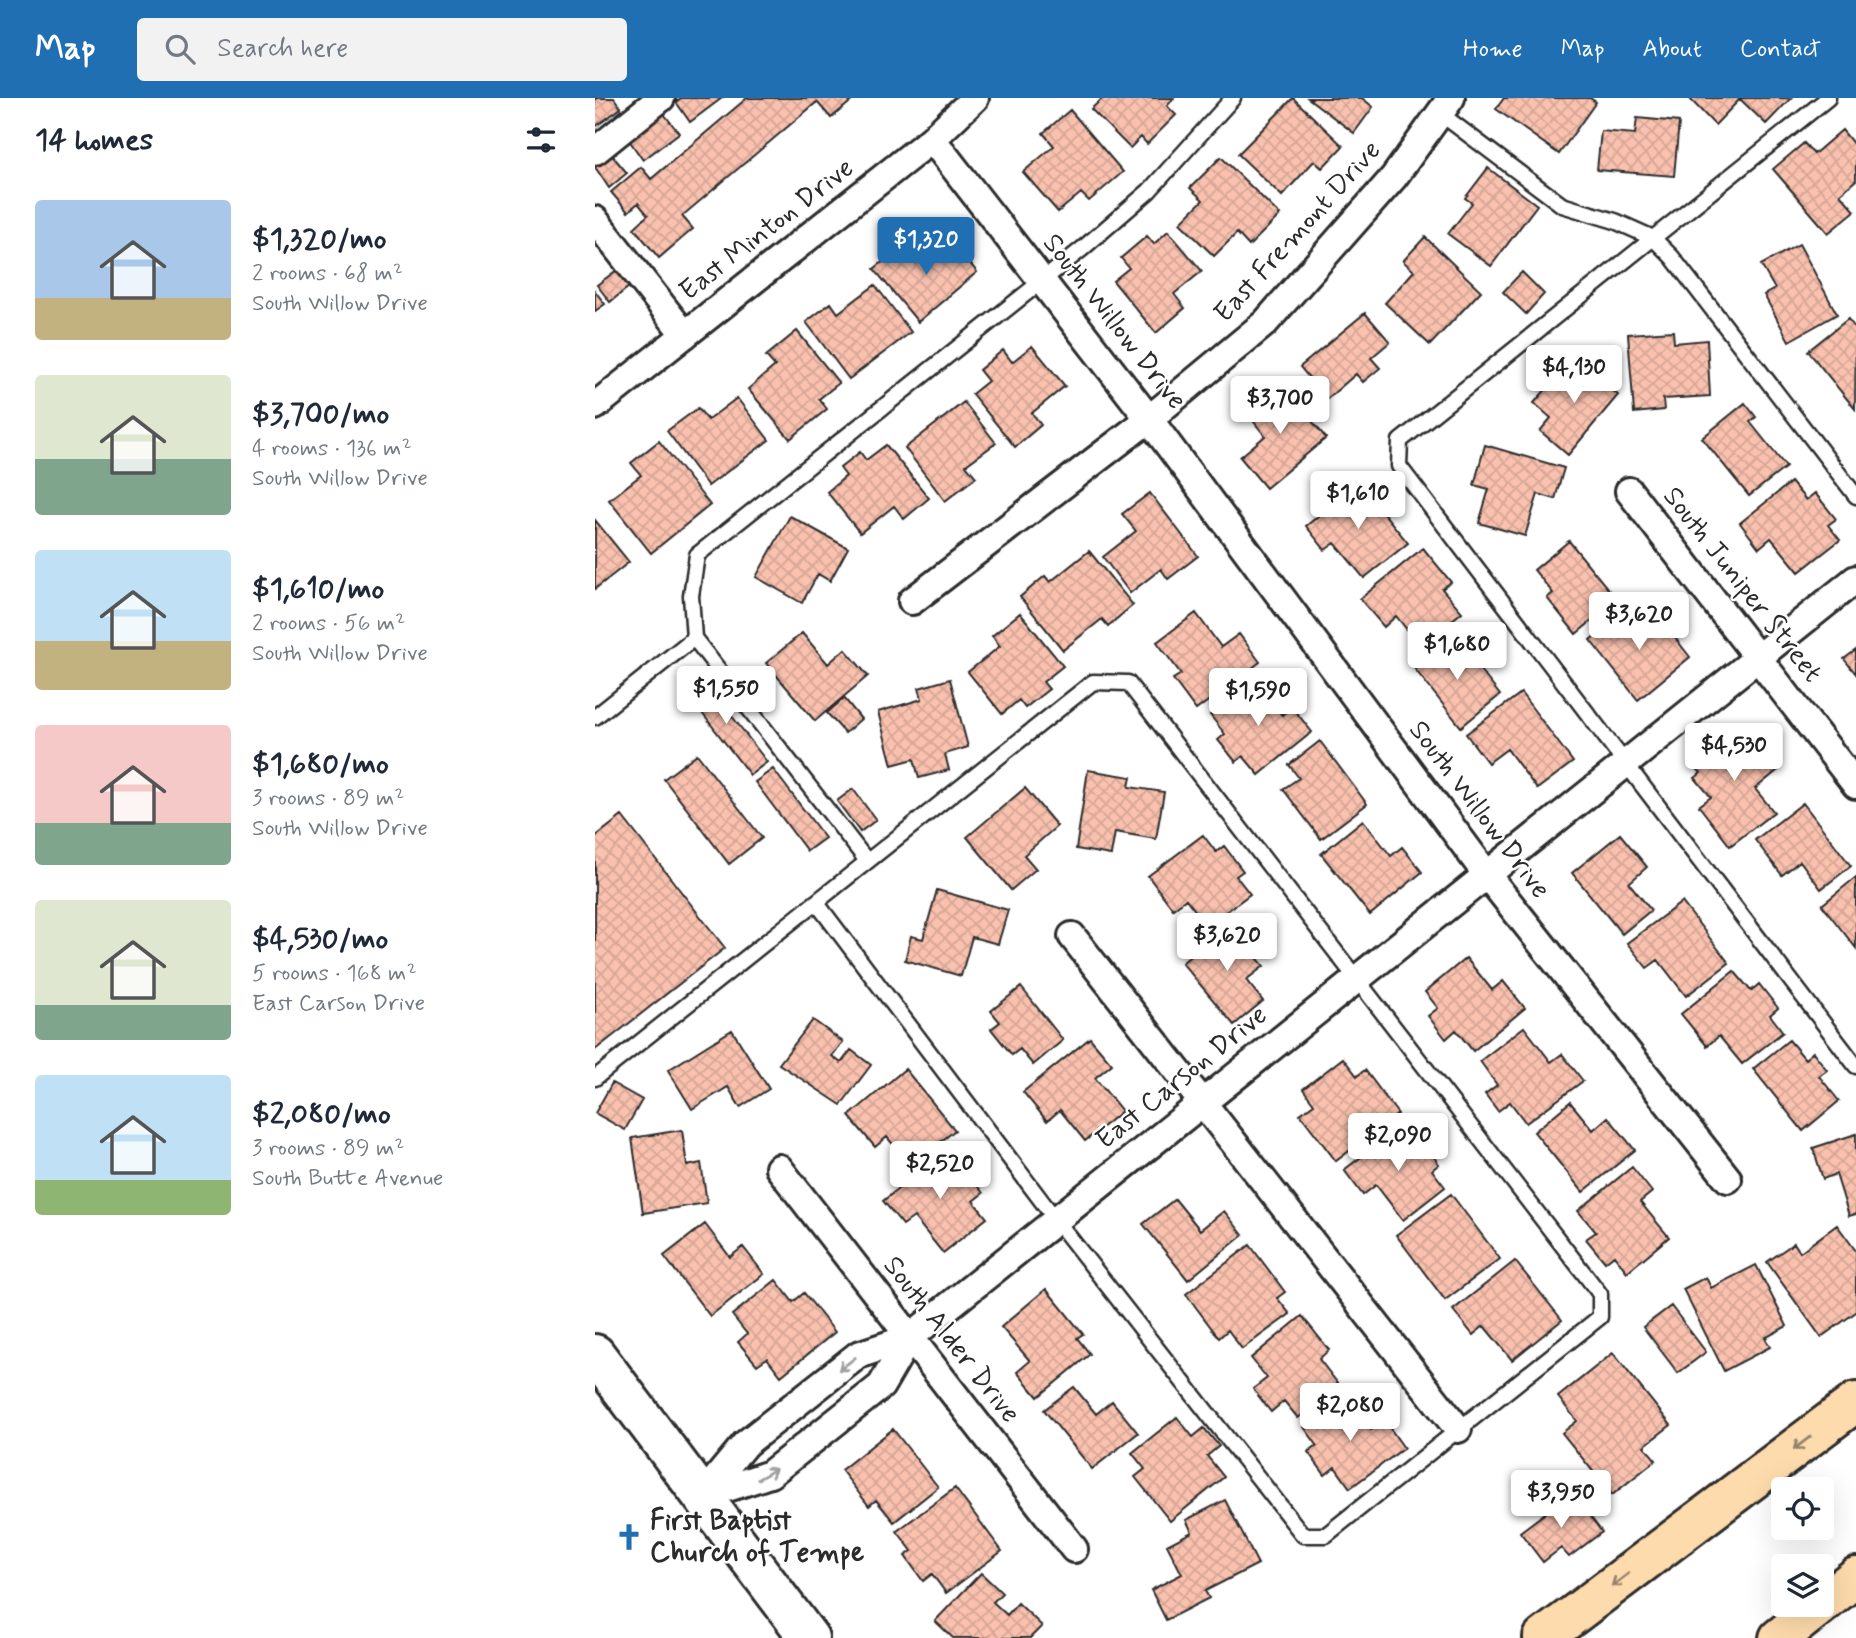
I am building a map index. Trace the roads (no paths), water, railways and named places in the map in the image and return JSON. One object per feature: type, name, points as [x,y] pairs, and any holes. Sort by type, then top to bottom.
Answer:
[{"type":"highway","points":[[1543,1638],[1856,1402]]},
{"type":"highway","points":[[1834,1594],[1856,1577]]},
{"type":"highway","points":[[1779,1638],[1805,1617]]},
{"type":"main road","points":[[595,1354],[809,1638]]},
{"type":"street","points":[[595,150],[661,98]]},
{"type":"street","name":"East Minton Drive","points":[[595,406],[932,139],[975,98]]},
{"type":"street","name":"East Fremont Drive","points":[[912,601],[1149,419],[1265,323],[1394,177],[1446,106]]},
{"type":"street","name":"South Willow Drive","points":[[932,139],[1149,419],[1487,875],[1728,1179]]},
{"type":"street","points":[[595,220],[685,335]]},
{"type":"street","name":"South Juniper Street","points":[[1629,491],[1856,785]]},
{"type":"street","name":"East Carson Drive","points":[[702,1496],[745,1444],[858,1355],[909,1338],[1856,579]]},
{"type":"street","points":[[1072,936],[1204,1100],[1458,1429]]},
{"type":"street","name":"South Alder Drive","points":[[779,1168],[1074,1549]]},
{"type":"street","name":"East Carson Drive","points":[[702,1496],[770,1474],[881,1386],[909,1338]]},
{"type":"lane","points":[[867,861],[694,639],[691,596],[697,555],[1042,280],[1149,191],[1233,98]]},
{"type":"lane","points":[[1828,98],[1400,441],[1399,466],[1856,1066]]},
{"type":"lane","points":[[1446,106],[1562,205],[1653,238],[1672,257],[1856,496]]},
{"type":"lane","points":[[595,717],[694,639]]},
{"type":"lane","points":[[595,1078],[867,861],[1093,682],[1128,683],[1358,977],[1600,1294],[1600,1317],[1326,1535],[1303,1535],[1056,1220],[816,902]]},
{"type":"place","name":"First Baptist Church of Tempe","points":[[629,1537]]}]
